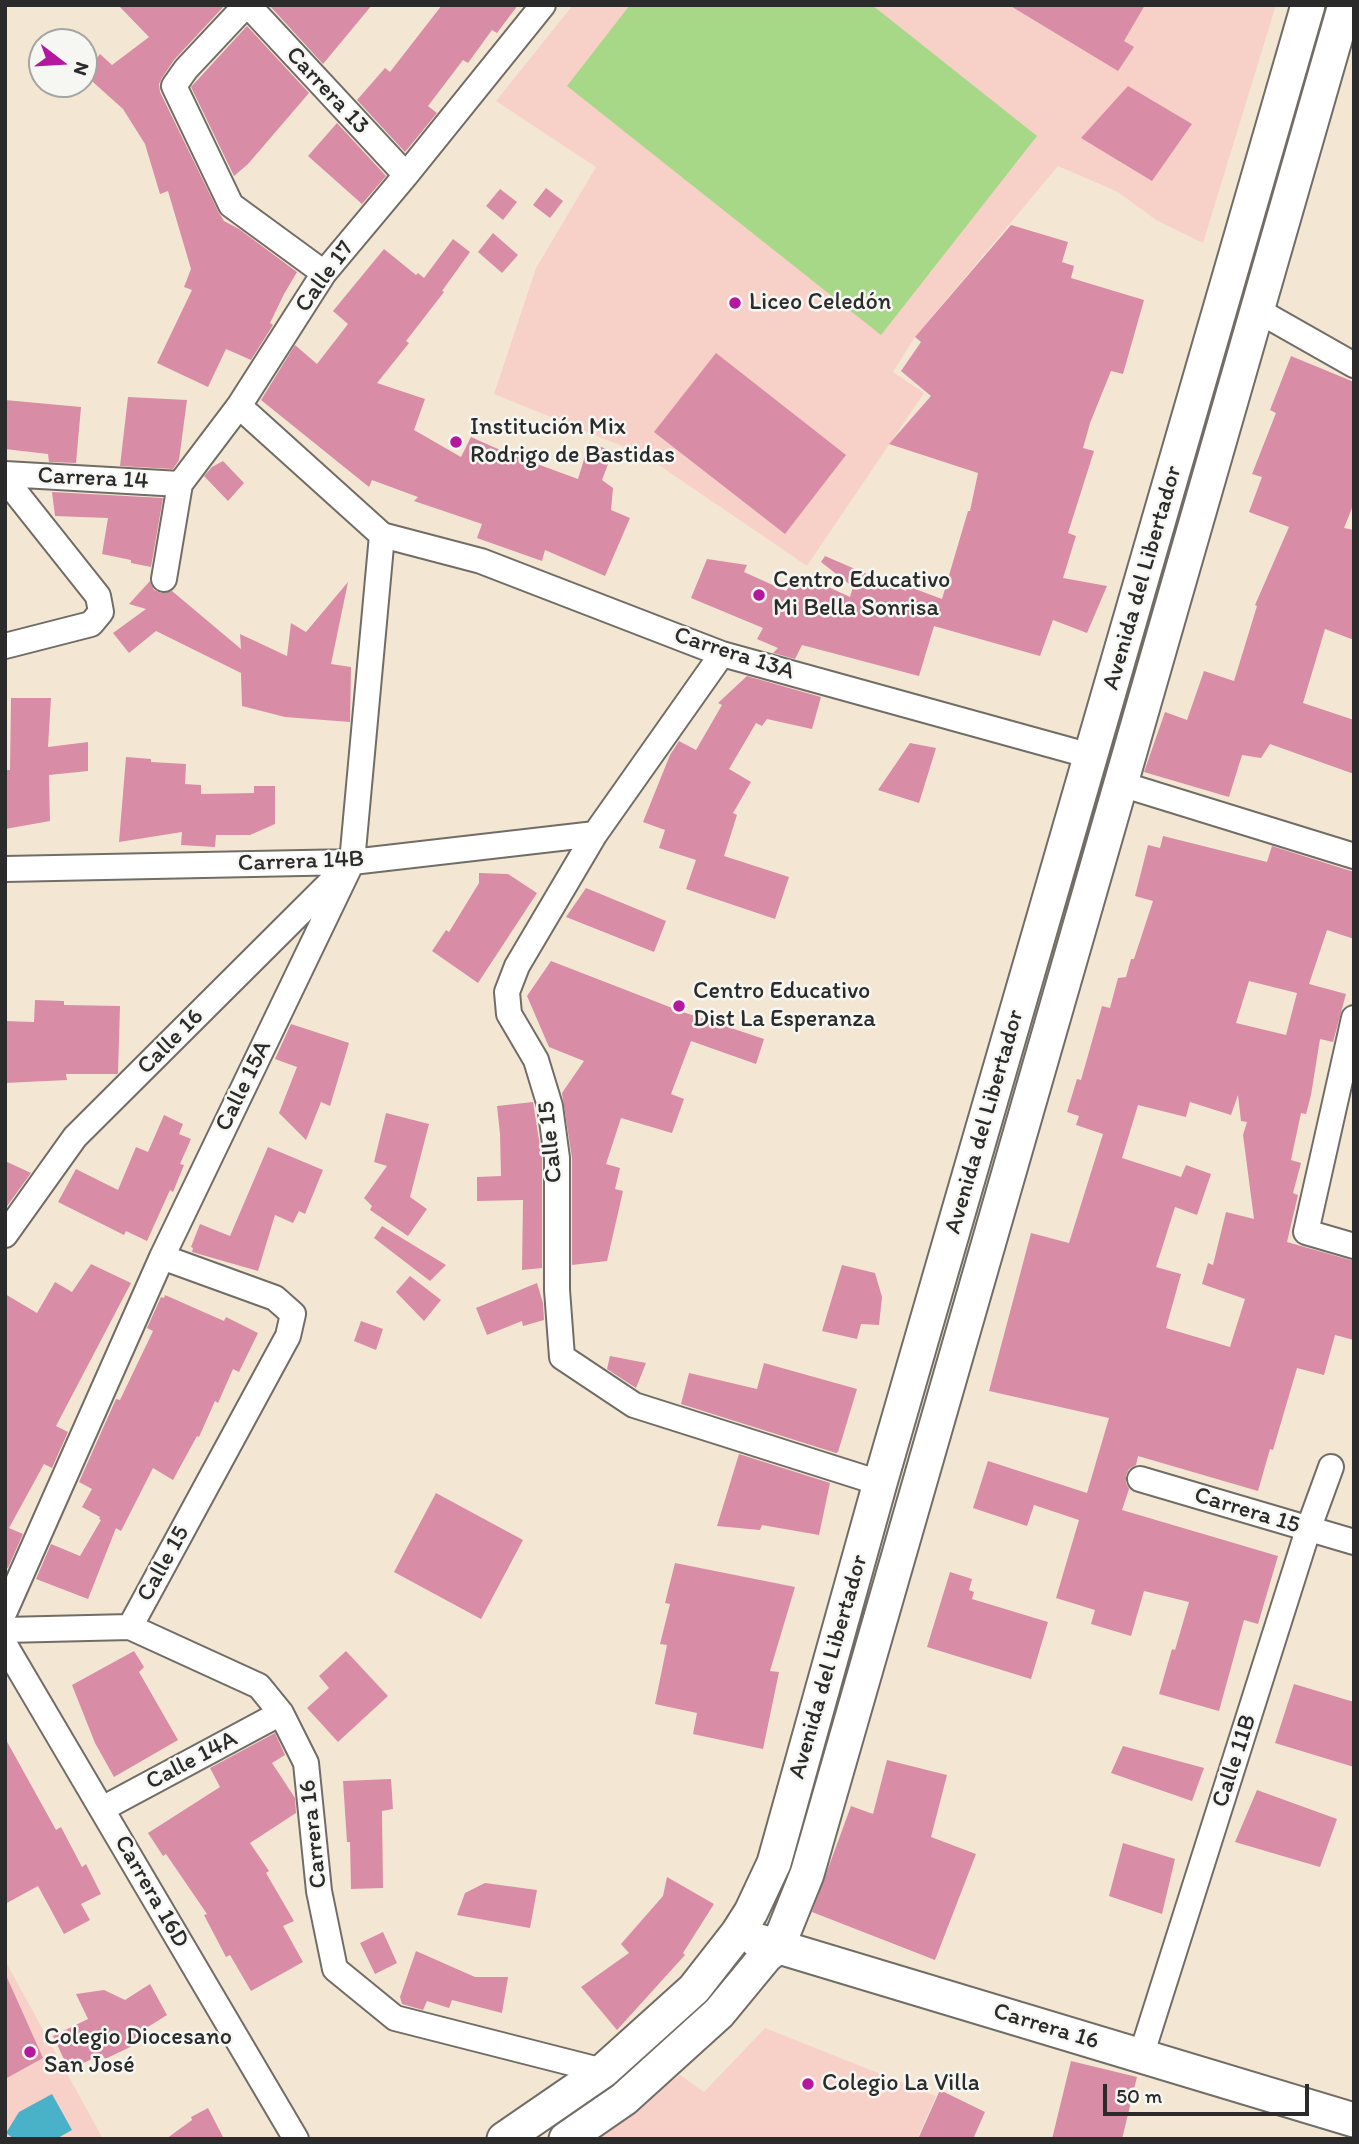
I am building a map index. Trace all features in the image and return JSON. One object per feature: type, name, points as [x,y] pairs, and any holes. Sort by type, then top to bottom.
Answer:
[{"type":"main road","name":"Avenida del Libertador","points":[[504,2139],[603,2071],[694,1989],[751,1912],[774,1863],[880,1483],[1308,5]]},
{"type":"main road","name":"Avenida del Libertador","points":[[566,2139],[624,2099],[719,2012],[766,1956],[778,1946],[807,1874],[1257,310],[1345,26]]},
{"type":"main road","name":"Carrera 16","points":[[737,1934],[1354,2120]]},
{"type":"street","points":[[247,5],[186,69],[174,86],[232,205],[324,273]]},
{"type":"street","name":"Carrera 13","points":[[247,5],[406,176]]},
{"type":"street","name":"Calle 17","points":[[163,579],[180,484],[239,406],[324,273],[406,176],[543,5]]},
{"type":"street","points":[[1257,310],[1354,365]]},
{"type":"street","points":[[239,406],[382,536]]},
{"type":"street","points":[[5,477],[98,596],[102,612],[91,624],[5,646]]},
{"type":"street","name":"Carrera 14","points":[[5,477],[180,484]]},
{"type":"street","name":"Carrera 13A","points":[[382,536],[481,561],[722,654],[1091,756]]},
{"type":"street","name":"Calle 15A","points":[[5,1611],[162,1257],[352,862],[382,536]]},
{"type":"street","name":"Calle 15","points":[[722,654],[595,834],[517,966],[507,992],[509,1014],[536,1060],[550,1106],[556,1158],[557,1290],[562,1357],[634,1405],[880,1483]]},
{"type":"street","points":[[1121,784],[1354,856]]},
{"type":"street","name":"Carrera 14B","points":[[5,869],[352,862],[595,834]]},
{"type":"street","name":"Calle 16","points":[[5,1235],[75,1137],[352,862]]},
{"type":"street","points":[[1354,1019],[1306,1232],[1354,1246]]},
{"type":"street","name":"Calle 15","points":[[130,1627],[288,1336],[293,1314],[275,1298],[162,1257]]},
{"type":"street","name":"Calle 11B","points":[[1141,2056],[1308,1530],[1331,1467]]},
{"type":"street","name":"Carrera 15","points":[[1140,1479],[1354,1542]]},
{"type":"street","name":"Carrera 16","points":[[5,1630],[130,1627],[259,1686],[281,1713],[306,1763],[318,1891],[335,1969],[395,2018],[603,2071]]},
{"type":"street","name":"Carrera 16D","points":[[5,1645],[296,2139]]},
{"type":"street","name":"Calle 14A","points":[[102,1809],[281,1713]]},
{"type":"shaded area","name":"Liceo Celedón","points":[[573,5],[1276,5],[1203,243],[1156,220],[1118,192],[1058,166],[915,337],[893,372],[924,393],[807,566],[644,455],[494,394],[536,268],[596,167],[496,101]]},
{"type":"shaded area","name":"Colegio Diocesano San José","points":[[7,1964],[103,2139],[5,2139]]},
{"type":"shaded area","name":"Colegio La Villa","points":[[765,2028],[936,2096],[917,2139],[593,2139],[680,2075],[704,2092]]},
{"type":"green space","points":[[630,5],[872,5],[1037,136],[881,335],[567,86]]},
{"type":"water","points":[[52,2094],[72,2130],[56,2139],[14,2139],[6,2133],[19,2112]]},
{"type":"building","points":[[118,5],[225,5],[174,60],[159,84],[160,92],[224,221],[297,272],[270,323],[273,325],[251,360],[226,349],[208,387],[157,363],[192,290],[184,287],[191,269],[168,191],[160,194],[145,144],[123,109],[98,87],[100,54],[112,65],[149,37]]},
{"type":"building","points":[[269,5],[372,5],[323,64]]},
{"type":"building","points":[[442,5],[518,5],[497,33],[492,30],[468,63],[463,60],[428,106],[437,113],[405,152],[357,100],[385,68],[390,72]]},
{"type":"building","points":[[1009,5],[1145,5],[1124,41],[1134,47],[1118,71]]},
{"type":"building","points":[[247,26],[309,93],[248,164],[234,176],[191,87]]},
{"type":"building","points":[[1128,86],[1192,124],[1152,181],[1081,138]]},
{"type":"building","points":[[337,123],[386,176],[362,204],[308,156]]},
{"type":"building","points":[[546,188],[563,201],[550,218],[533,205]]},
{"type":"building","points":[[500,189],[517,202],[503,220],[486,206]]},
{"type":"building","points":[[1011,225],[1068,242],[1062,262],[1074,266],[1071,278],[1144,300],[1123,374],[1111,371],[1090,423],[1083,448],[1094,451],[1068,533],[1076,536],[1063,578],[1107,586],[1087,633],[1053,620],[1040,656],[934,626],[919,676],[802,645],[795,659],[773,653],[778,648],[757,639],[763,628],[691,598],[707,559],[747,565],[744,572],[786,591],[800,574],[850,597],[853,587],[821,562],[825,556],[906,591],[907,586],[942,599],[970,511],[978,473],[889,444],[931,396],[901,371],[921,342],[915,337]]},
{"type":"building","points":[[493,233],[518,255],[502,273],[478,252]]},
{"type":"building","points":[[453,239],[470,252],[442,291],[444,292],[406,341],[409,343],[377,383],[425,399],[414,430],[461,457],[471,437],[578,479],[589,443],[613,451],[602,480],[613,488],[611,510],[630,518],[605,576],[545,550],[542,561],[477,538],[482,524],[414,501],[418,497],[372,480],[369,487],[261,400],[295,345],[317,364],[348,324],[333,311],[384,249],[416,275],[418,273],[424,278]]},
{"type":"building","points":[[716,353],[846,455],[785,534],[654,432]]},
{"type":"building","points":[[1291,356],[1354,382],[1354,503],[1344,528],[1354,530],[1354,640],[1325,629],[1303,703],[1354,720],[1354,774],[1270,744],[1261,758],[1242,755],[1229,797],[1144,772],[1165,712],[1187,720],[1204,671],[1234,681],[1257,606],[1255,605],[1289,527],[1249,512],[1262,477],[1252,474],[1276,413],[1270,410]]},
{"type":"building","points":[[128,397],[187,400],[179,460],[173,469],[120,466]]},
{"type":"building","points":[[5,400],[81,407],[76,463],[49,462],[48,454],[5,449]]},
{"type":"building","points":[[223,461],[244,483],[228,501],[204,476],[212,467]]},
{"type":"building","points":[[52,492],[163,498],[151,567],[102,554],[108,518],[55,516]]},
{"type":"building","points":[[150,581],[154,590],[161,593],[172,591],[241,649],[240,634],[287,656],[291,623],[306,632],[348,582],[331,664],[351,667],[350,722],[285,717],[242,706],[241,673],[156,631],[129,653],[113,633],[146,609],[129,604]]},
{"type":"building","points":[[747,676],[821,697],[812,729],[767,719],[762,726],[756,723],[729,769],[751,782],[733,813],[737,815],[724,856],[789,877],[775,919],[686,889],[696,860],[659,848],[665,830],[643,822],[670,755],[679,741],[696,750],[722,705],[718,703]]},
{"type":"building","points":[[11,698],[51,698],[48,747],[88,742],[88,771],[49,775],[50,821],[5,829],[5,770],[10,770]]},
{"type":"building","points":[[910,743],[936,748],[919,803],[878,790]]},
{"type":"building","points":[[126,757],[186,764],[185,784],[201,785],[201,794],[254,793],[254,786],[275,786],[275,824],[250,835],[216,835],[215,847],[181,845],[182,832],[119,842]]},
{"type":"building","points":[[1163,836],[1267,862],[1272,846],[1354,872],[1354,939],[1327,930],[1309,984],[1346,994],[1333,1042],[1320,1039],[1311,1095],[1306,1114],[1301,1113],[1291,1160],[1301,1163],[1293,1193],[1298,1195],[1287,1242],[1354,1261],[1354,1340],[1335,1335],[1324,1375],[1297,1368],[1258,1491],[1138,1456],[1136,1465],[1129,1469],[1126,1475],[1129,1489],[1122,1510],[1278,1556],[1258,1624],[1244,1620],[1219,1711],[1159,1694],[1189,1602],[1144,1591],[1131,1636],[1091,1624],[1095,1610],[1056,1598],[1079,1520],[1034,1505],[1027,1526],[973,1508],[988,1461],[1087,1493],[1109,1418],[989,1391],[1031,1233],[1069,1243],[1103,1134],[1076,1125],[1079,1116],[1067,1112],[1077,1079],[1081,1080],[1102,1006],[1110,1008],[1118,978],[1126,977],[1131,959],[1134,959],[1153,901],[1135,896],[1148,845],[1160,848]],"holes":[[[1249,981],[1297,993],[1286,1035],[1236,1023]],[[1238,1095],[1241,1121],[1247,1122],[1243,1135],[1254,1219],[1226,1212],[1213,1265],[1208,1263],[1202,1284],[1245,1299],[1230,1347],[1166,1328],[1181,1274],[1156,1267],[1175,1207],[1197,1215],[1211,1174],[1186,1165],[1181,1177],[1122,1158],[1138,1105],[1186,1117],[1190,1102],[1231,1115]]]},
{"type":"building","points":[[479,873],[508,874],[537,893],[478,983],[432,951],[446,930],[449,932],[479,883]]},
{"type":"building","points":[[586,888],[666,921],[654,952],[566,917]]},
{"type":"building","points":[[551,961],[680,1011],[764,1039],[756,1064],[691,1041],[671,1094],[684,1099],[672,1133],[621,1118],[606,1164],[620,1168],[615,1189],[623,1191],[607,1261],[572,1265],[572,1158],[562,1093],[584,1061],[549,1047],[527,996]]},
{"type":"building","points":[[35,1000],[64,1001],[64,1005],[120,1006],[118,1073],[66,1074],[67,1080],[5,1083],[5,1021],[34,1022]]},
{"type":"building","points":[[291,1024],[349,1043],[330,1106],[321,1102],[306,1140],[279,1113],[297,1067],[275,1059]]},
{"type":"building","points":[[533,1102],[542,1159],[542,1268],[522,1270],[523,1200],[477,1201],[477,1177],[501,1176],[497,1106]]},
{"type":"building","points":[[386,1113],[429,1124],[410,1197],[427,1209],[408,1236],[370,1210],[372,1206],[364,1198],[387,1166],[374,1162]]},
{"type":"building","points":[[164,1115],[183,1124],[179,1134],[191,1139],[180,1164],[184,1165],[173,1192],[170,1190],[147,1241],[126,1231],[124,1235],[58,1202],[76,1169],[118,1190],[136,1147],[148,1152]]},
{"type":"building","points":[[268,1147],[323,1170],[305,1214],[299,1211],[293,1223],[275,1215],[258,1271],[192,1252],[191,1247],[200,1224],[230,1236]]},
{"type":"building","points":[[5,1161],[31,1173],[5,1209]]},
{"type":"building","points":[[382,1226],[446,1265],[430,1281],[374,1238]]},
{"type":"building","points":[[91,1264],[131,1283],[56,1426],[68,1432],[52,1468],[44,1464],[9,1528],[23,1534],[8,1568],[5,1567],[5,1294],[37,1313],[55,1282],[72,1292]]},
{"type":"building","points":[[842,1265],[875,1273],[882,1297],[879,1325],[861,1324],[857,1339],[822,1331]]},
{"type":"building","points":[[410,1276],[441,1300],[424,1321],[396,1292]]},
{"type":"building","points":[[537,1283],[543,1303],[544,1320],[523,1326],[522,1321],[487,1335],[476,1308]]},
{"type":"building","points":[[165,1295],[224,1321],[226,1317],[258,1333],[239,1372],[233,1369],[218,1403],[215,1401],[199,1437],[197,1436],[173,1480],[153,1468],[121,1531],[116,1528],[88,1599],[36,1579],[51,1544],[80,1556],[101,1520],[82,1507],[92,1489],[79,1482],[116,1399],[120,1400],[153,1331],[147,1328],[161,1297],[164,1298]]},
{"type":"building","points":[[361,1321],[383,1329],[376,1350],[354,1341]]},
{"type":"building","points":[[610,1356],[646,1363],[636,1388],[607,1369]]},
{"type":"building","points":[[764,1363],[857,1389],[838,1452],[681,1404],[689,1373],[757,1389]]},
{"type":"building","points":[[739,1454],[830,1483],[819,1535],[762,1525],[760,1530],[717,1526]]},
{"type":"building","points":[[436,1493],[523,1540],[481,1619],[394,1572]]},
{"type":"building","points":[[675,1563],[795,1587],[770,1671],[779,1672],[763,1749],[693,1734],[697,1713],[655,1704],[667,1645],[660,1644],[670,1604],[665,1603]]},
{"type":"building","points":[[950,1572],[972,1579],[969,1590],[974,1592],[972,1599],[1048,1622],[1031,1679],[927,1647]]},
{"type":"building","points":[[134,1651],[144,1667],[139,1672],[178,1740],[114,1777],[95,1743],[72,1685]]},
{"type":"building","points":[[346,1651],[388,1696],[338,1742],[307,1708],[329,1688],[319,1676]]},
{"type":"building","points":[[1294,1684],[1354,1702],[1354,1767],[1275,1743]]},
{"type":"building","points":[[275,1733],[285,1755],[272,1763],[295,1798],[296,1813],[250,1843],[269,1871],[266,1873],[294,1921],[283,1926],[303,1962],[251,1991],[230,1955],[226,1957],[204,1915],[207,1914],[166,1854],[163,1856],[148,1833],[220,1787],[210,1768]]},
{"type":"building","points":[[5,1738],[56,1830],[61,1827],[82,1867],[86,1864],[101,1894],[81,1904],[90,1920],[64,1934],[38,1886],[5,1904]]},
{"type":"building","points":[[1123,1746],[1204,1768],[1192,1801],[1111,1773]]},
{"type":"building","points":[[887,1760],[947,1775],[931,1837],[976,1854],[935,1960],[812,1912],[851,1806],[873,1814]]},
{"type":"building","points":[[391,1779],[393,1809],[382,1811],[383,1888],[351,1889],[350,1842],[347,1842],[343,1781]]},
{"type":"building","points":[[1257,1790],[1337,1819],[1320,1867],[1235,1842]]},
{"type":"building","points":[[1123,1843],[1175,1859],[1162,1914],[1109,1896]]},
{"type":"building","points":[[667,1877],[714,1904],[683,1953],[685,1955],[617,2030],[581,1987],[629,1953],[621,1944],[663,1896]]},
{"type":"building","points":[[485,1883],[537,1890],[530,1928],[457,1915],[465,1893]]},
{"type":"building","points":[[383,1932],[397,1963],[375,1974],[360,1943]]},
{"type":"building","points":[[416,1951],[475,1977],[508,1977],[502,2013],[452,2000],[449,2008],[427,2001],[423,2010],[402,2004],[400,1997]]},
{"type":"building","points":[[5,1973],[43,2058],[5,2079]]},
{"type":"building","points":[[150,1984],[167,2015],[143,2030],[147,2039],[105,2059],[102,2054],[69,2070],[53,2036],[88,2019],[76,1994],[104,1990],[125,2000]]},
{"type":"building","points":[[1071,2061],[1137,2077],[1122,2139],[1052,2139]]},
{"type":"building","points":[[940,2090],[985,2112],[973,2139],[918,2139]]},
{"type":"building","points":[[208,2108],[224,2139],[166,2139],[192,2120],[191,2117]]},
{"type":"place","name":"Liceo Celedón","points":[[735,303]]},
{"type":"place","name":"Institución Mix Rodrigo de Bastidas","points":[[456,442]]},
{"type":"place","name":"Centro Educativo Mi Bella Sonrisa","points":[[759,595]]},
{"type":"place","name":"Centro Educativo Dist La Esperanza","points":[[679,1006]]},
{"type":"place","name":"Colegio Diocesano San José","points":[[30,2052]]},
{"type":"place","name":"Colegio La Villa","points":[[808,2084]]}]
